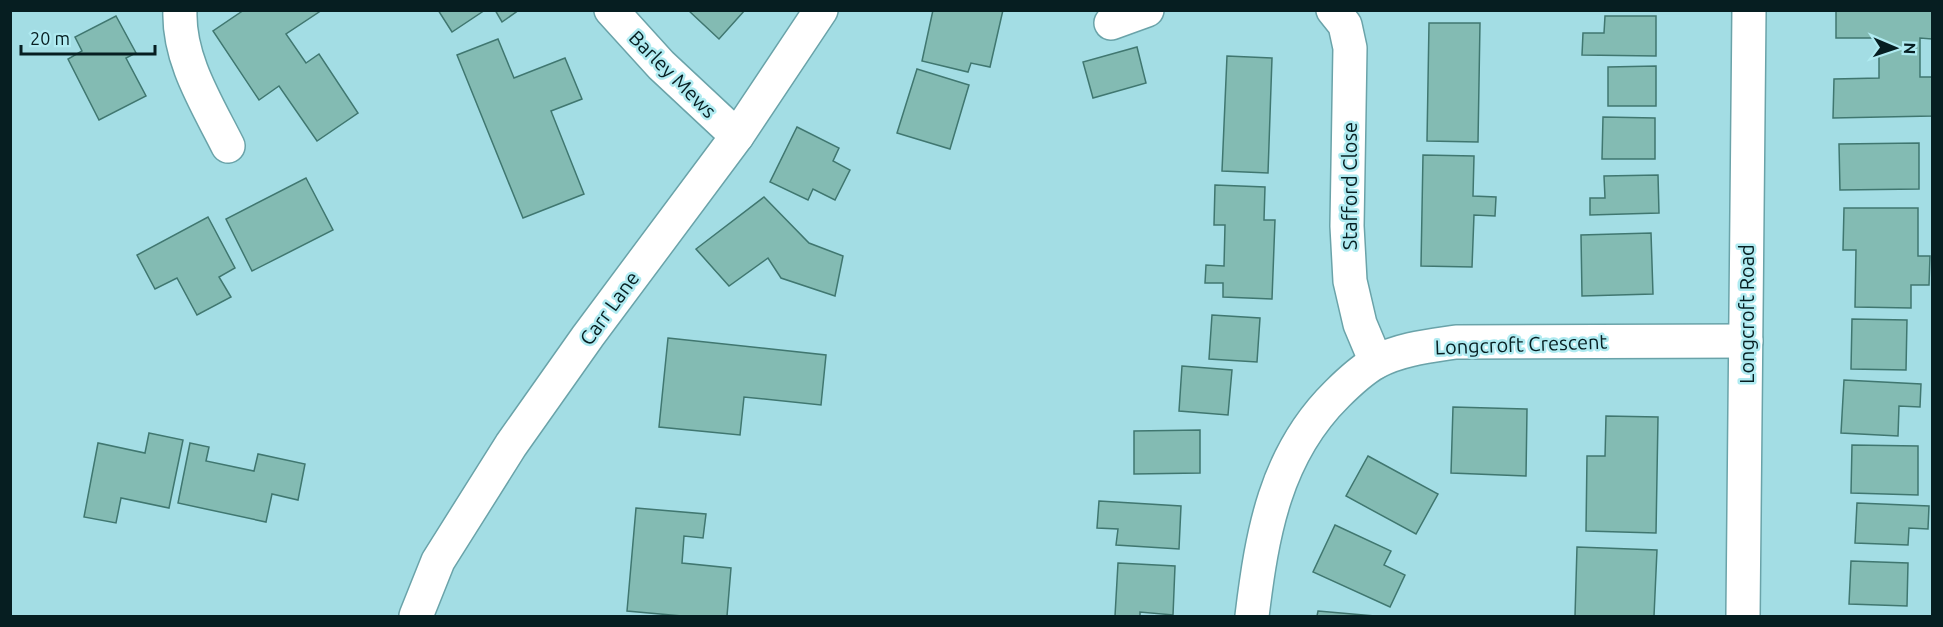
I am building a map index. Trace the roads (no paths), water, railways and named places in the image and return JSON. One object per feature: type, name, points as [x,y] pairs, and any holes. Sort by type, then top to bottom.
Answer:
[{"type":"street","points":[[180,10],[179,28],[196,86],[228,146]]},
{"type":"street","name":"Barley Mews","points":[[611,10],[661,65],[737,136]]},
{"type":"street","name":"Carr Lane","points":[[416,616],[438,561],[511,445],[588,336],[737,136],[821,10]]},
{"type":"street","points":[[1111,23],[1147,10]]},
{"type":"street","name":"Stafford Close","points":[[1333,10],[1345,25],[1350,48],[1347,226],[1350,280],[1360,324],[1376,362]]},
{"type":"street","name":"Longcroft Road","points":[[1743,616],[1749,10]]},
{"type":"street","name":"Longcroft Crescent","points":[[1252,616],[1259,557],[1273,501],[1291,455],[1318,412],[1345,386],[1376,362],[1408,350],[1456,342],[1746,341]]}]
